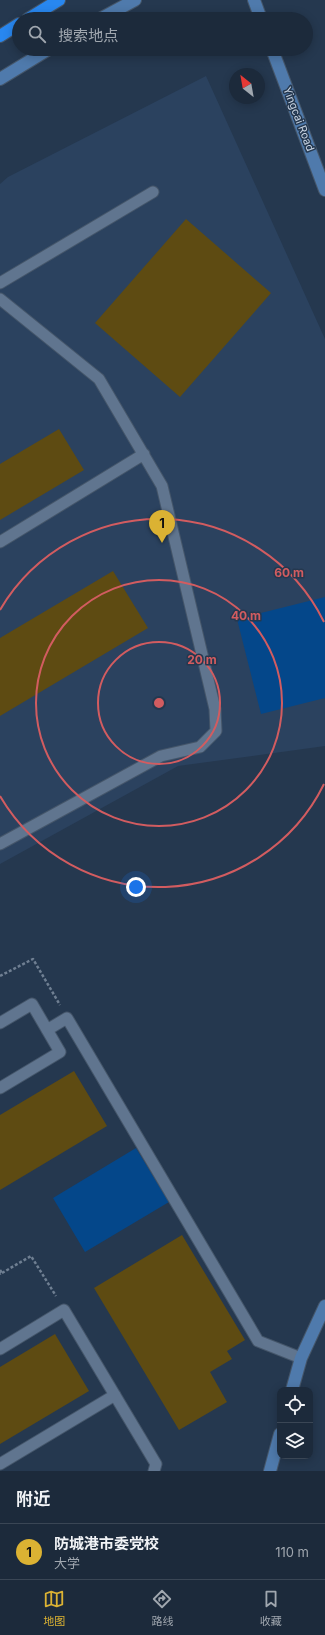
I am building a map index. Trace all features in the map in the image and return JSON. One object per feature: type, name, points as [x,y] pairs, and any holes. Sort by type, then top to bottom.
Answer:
[{"type":"highway","points":[[39,12],[59,0]]},
{"type":"highway","points":[[0,36],[12,28]]},
{"type":"street","points":[[113,12],[135,0]]},
{"type":"street","points":[[254,0],[258,12]]},
{"type":"street","points":[[0,79],[38,56]]},
{"type":"street","name":"Yingcai Road","points":[[275,56],[325,190]]},
{"type":"street","points":[[293,1387],[301,1358],[325,1306]]},
{"type":"street","points":[[270,1471],[277,1445]]},
{"type":"lane","points":[[0,283],[153,192]]},
{"type":"lane","points":[[0,299],[99,379],[162,486],[215,709],[216,731],[200,747],[161,756],[0,844]]},
{"type":"lane","points":[[0,542],[144,454]]},
{"type":"lane","points":[[0,1023],[32,1004],[60,1052],[0,1088]]},
{"type":"lane","points":[[46,1030],[67,1018],[258,1341],[301,1358]]},
{"type":"lane","points":[[0,1349],[64,1310],[156,1464],[154,1471]]},
{"type":"lane","points":[[0,1464],[115,1395]]},
{"type":"path","points":[[0,976],[33,959],[67,1018]]},
{"type":"path","points":[[1,1273],[31,1256],[64,1310]]},
{"type":"shaded area","points":[[206,76],[325,339],[325,746],[178,766],[0,864],[0,184],[8,177]]},
{"type":"shaded area","points":[[325,597],[325,698],[261,714],[237,619]]},
{"type":"shaded area","points":[[136,1148],[169,1202],[85,1252],[53,1198]]},
{"type":"building","points":[[186,219],[271,293],[180,397],[95,323]]},
{"type":"building","points":[[59,429],[84,470],[0,520],[0,464]]},
{"type":"building","points":[[113,571],[148,628],[0,716],[0,638]]},
{"type":"building","points":[[74,1071],[107,1126],[0,1190],[0,1115]]},
{"type":"building","points":[[182,1235],[245,1340],[227,1351],[232,1359],[210,1372],[227,1402],[179,1430],[94,1288]]},
{"type":"building","points":[[55,1334],[89,1391],[0,1444],[0,1367]]},
{"type":"place","name":"防城港市委党校","points":[[162,543]]}]
